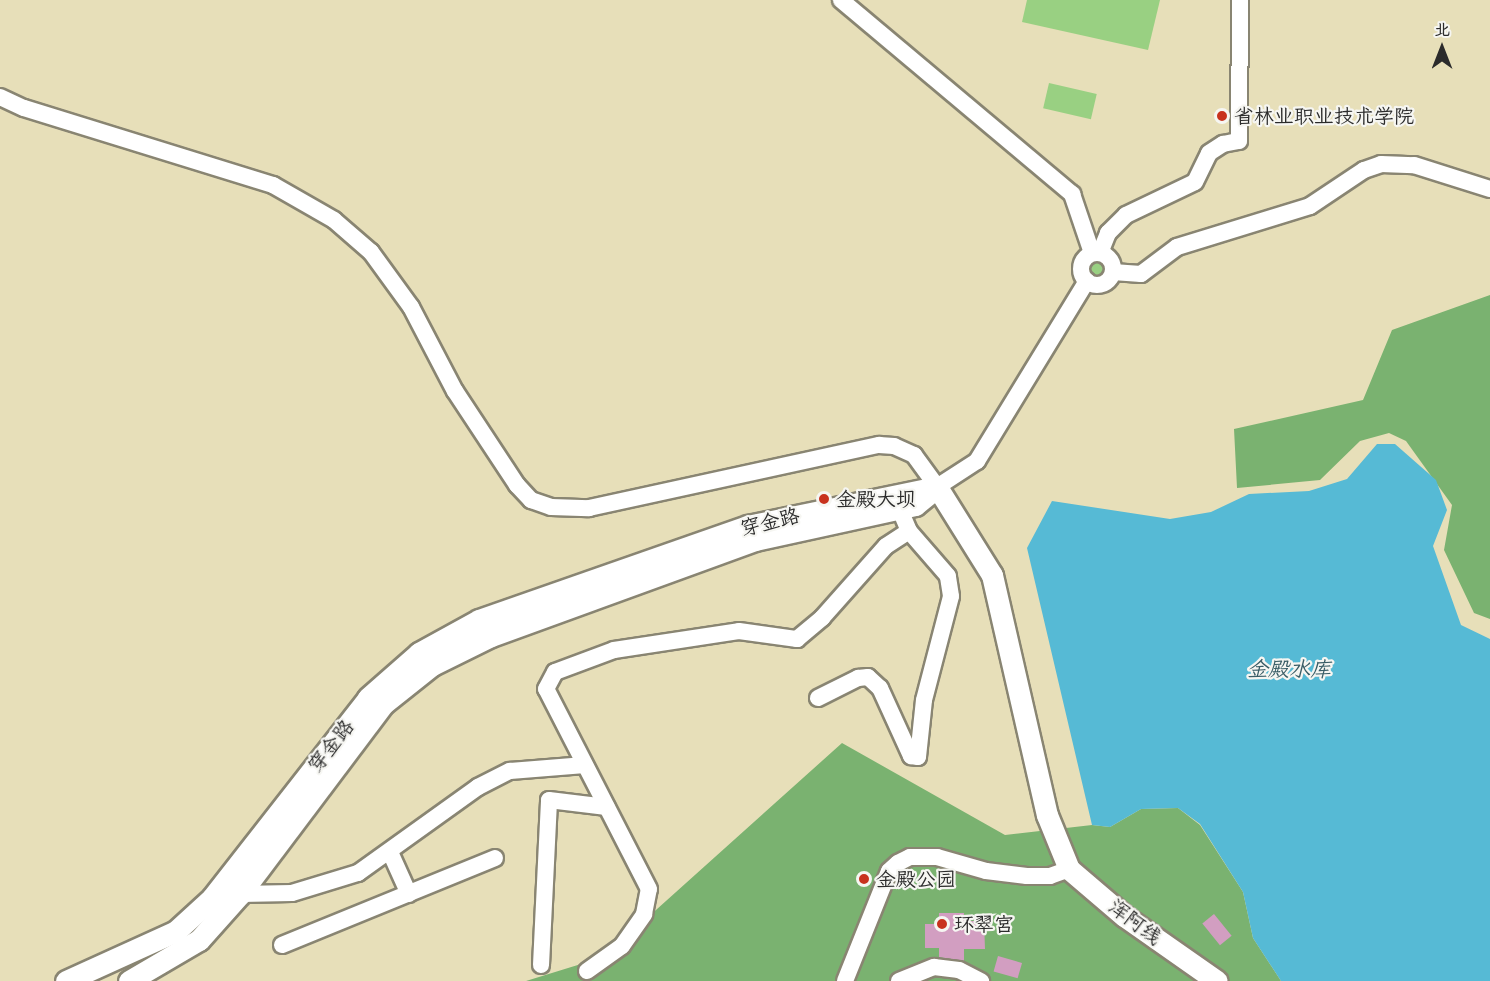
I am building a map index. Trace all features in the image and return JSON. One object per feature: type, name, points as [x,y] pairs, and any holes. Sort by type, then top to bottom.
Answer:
[{"type":"main road","name":"穿金路","points":[[129,981],[200,940],[240,894],[383,704],[432,665],[490,636],[754,540],[915,505],[937,487]]},
{"type":"main road","name":"穿金路","points":[[66,981],[176,931],[212,898],[368,698],[419,653],[479,620],[747,526],[937,487]]},
{"type":"main road","points":[[937,487],[992,575],[1047,815],[1065,862]]},
{"type":"main road","name":"浑阿线","points":[[1065,862],[1124,916],[1217,981]]},
{"type":"street","points":[[841,0],[1072,194],[1096,253],[1110,258],[1113,272]]},
{"type":"street","points":[[1240,0],[1239,141],[1209,153],[1195,182],[1126,215],[1108,233],[1096,253],[1085,258],[1081,268],[1087,281],[1100,285],[1113,272],[1141,274],[1177,247],[1310,206],[1364,170],[1381,164],[1414,165],[1490,189]]},
{"type":"street","points":[[0,97],[24,108],[266,182],[334,220],[370,252],[392,280],[501,464],[531,500],[540,505],[589,508],[879,445],[894,446],[914,455],[937,487],[977,460],[1087,281]]},
{"type":"street","points":[[819,698],[858,678],[868,677],[880,688],[911,756],[918,757],[924,700],[951,596],[948,576],[909,531],[899,507]]},
{"type":"street","points":[[588,971],[622,946],[644,914],[649,889],[546,689],[555,672],[614,650],[739,631],[797,639],[822,618],[886,546],[909,531]]},
{"type":"street","points":[[240,894],[292,893],[358,873],[478,788],[510,771],[585,765]]},
{"type":"street","points":[[541,965],[549,800],[607,807]]},
{"type":"street","points":[[390,852],[409,894]]},
{"type":"street","points":[[845,981],[889,871],[898,863],[910,857],[937,857],[986,871],[1050,876],[1065,862]]},
{"type":"street","points":[[282,945],[495,858]]},
{"type":"street","points":[[899,981],[933,967],[959,970],[981,981]]},
{"type":"green space","points":[[1027,0],[1160,0],[1148,50],[1022,22]]},
{"type":"green space","points":[[1049,83],[1097,94],[1091,119],[1043,108]]},
{"type":"green space","points":[[1097,258],[1105,261],[1108,269],[1105,277],[1097,280],[1089,277],[1086,269],[1089,261]]},
{"type":"green space","points":[[1490,295],[1490,619],[1474,613],[1444,550],[1452,505],[1406,441],[1389,433],[1360,441],[1320,480],[1237,488],[1234,429],[1363,400],[1392,330]]},
{"type":"green space","name":"金殿公园","points":[[842,743],[1005,835],[1092,825],[1110,827],[1141,809],[1178,808],[1200,825],[1243,892],[1253,938],[1281,981],[526,981],[581,964],[588,971]]},
{"type":"water","name":"金殿水库","points":[[1377,444],[1395,444],[1436,480],[1447,510],[1433,546],[1461,625],[1490,639],[1490,981],[1281,981],[1253,938],[1243,892],[1200,824],[1178,808],[1141,809],[1110,827],[1092,825],[1027,548],[1052,501],[1170,519],[1211,512],[1249,494],[1309,491],[1347,479]]},
{"type":"building","points":[[939,913],[964,913],[964,921],[984,921],[985,949],[964,949],[964,961],[939,957],[939,948],[925,948],[925,924],[939,924]]},
{"type":"building","points":[[1214,914],[1232,936],[1220,945],[1202,923]]},
{"type":"building","points":[[998,956],[1022,963],[1018,978],[994,971]]},
{"type":"place","name":"省林业职业技术学院","points":[[1222,116]]},
{"type":"place","name":"金殿大坝","points":[[824,499]]},
{"type":"place","name":"金殿公园","points":[[864,879]]},
{"type":"place","name":"环翠宫","points":[[942,924]]}]
